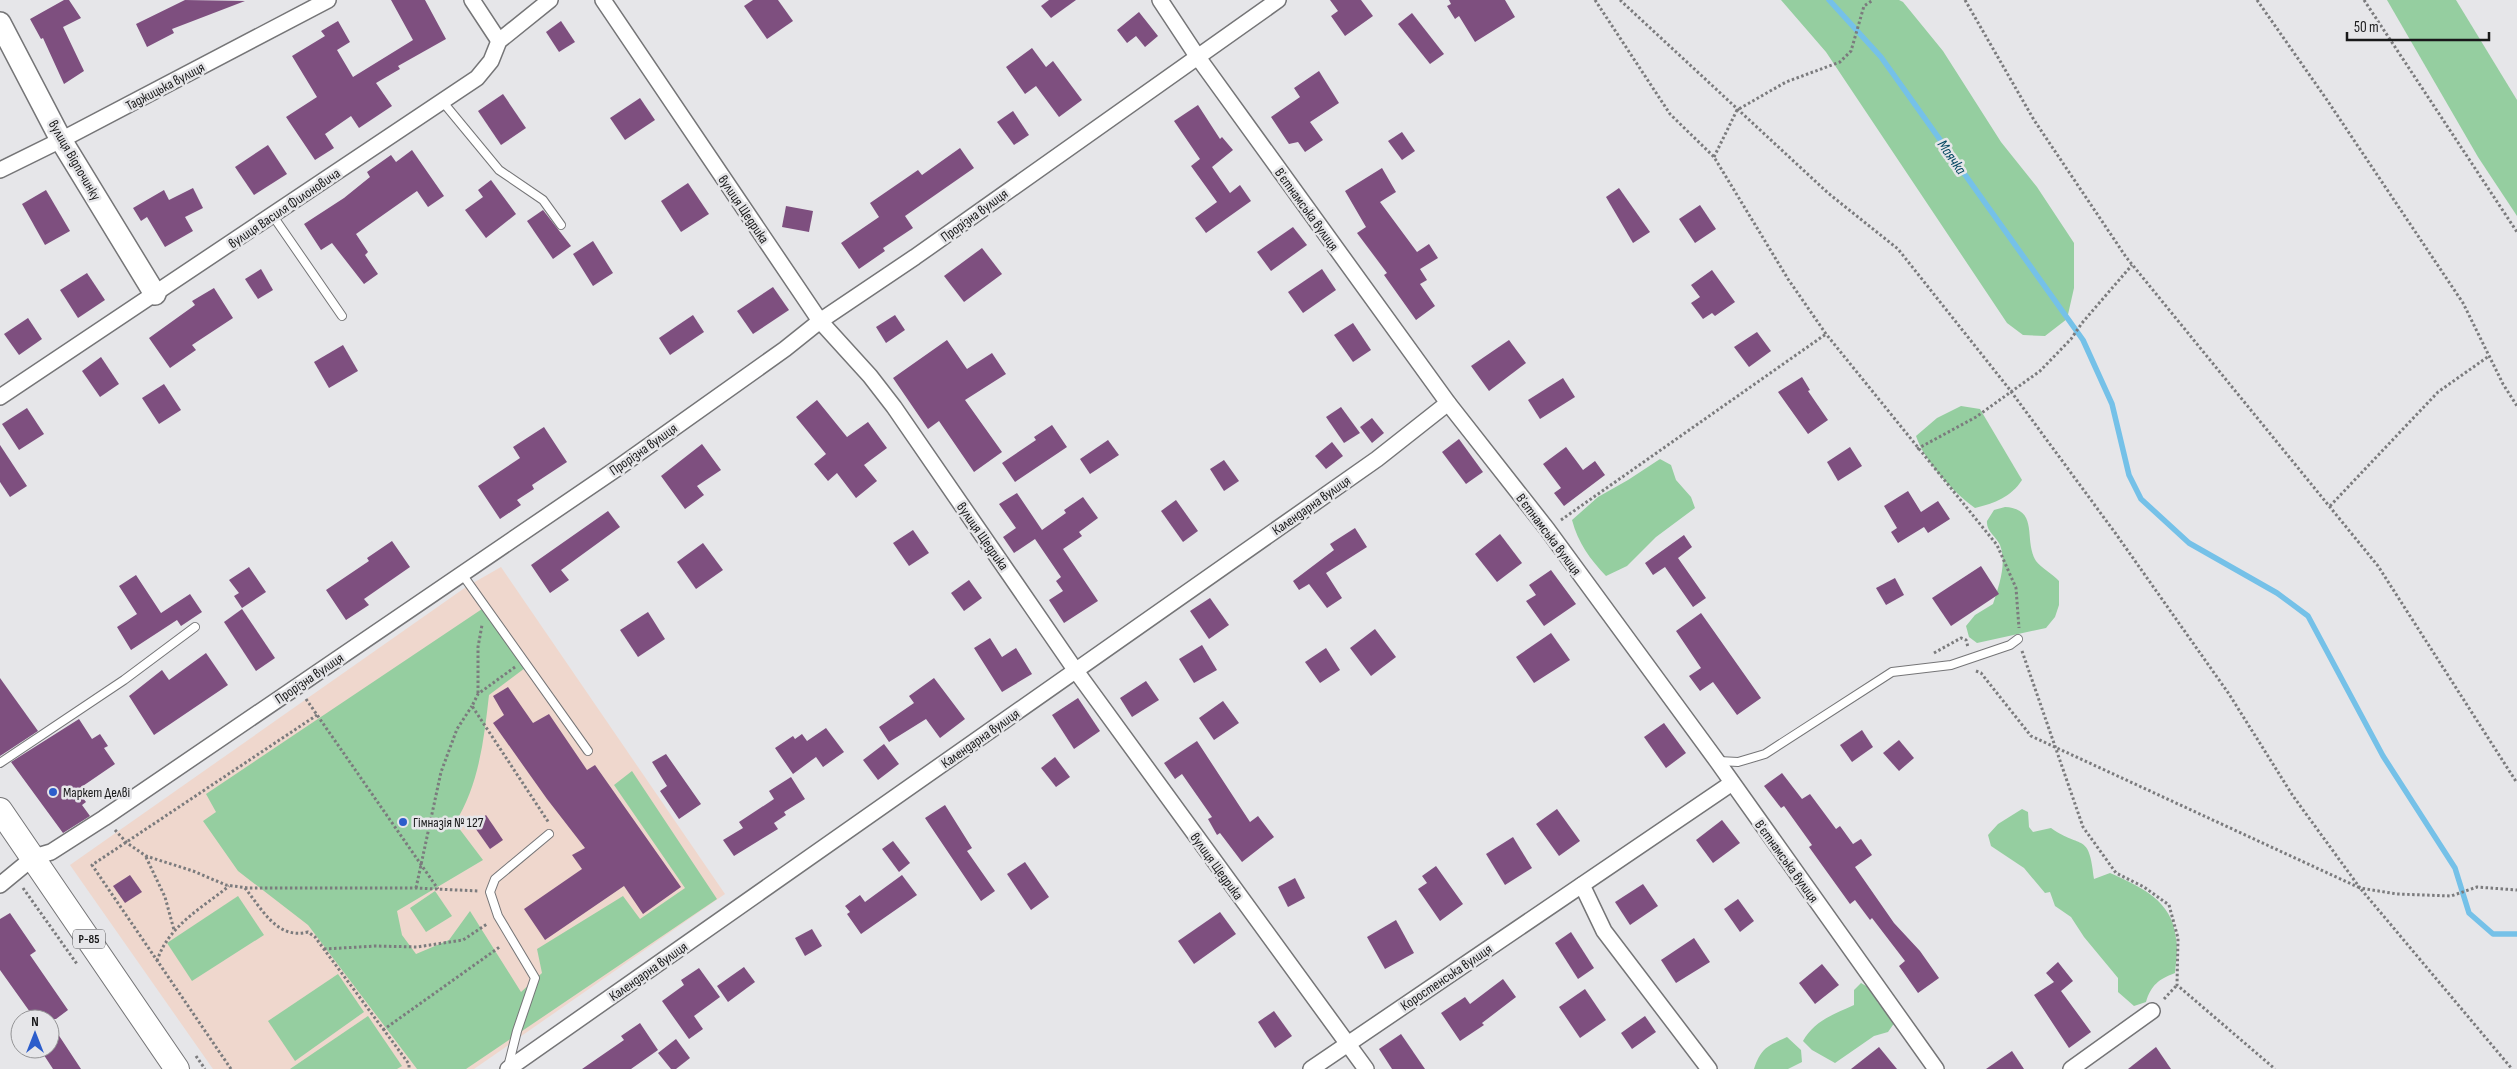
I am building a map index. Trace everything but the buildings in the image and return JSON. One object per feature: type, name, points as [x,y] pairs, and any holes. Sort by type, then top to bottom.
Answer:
[{"type":"main road","name":"Р-85","points":[[0,810],[34,857],[176,1069]]},
{"type":"street","name":"Таджицька вулиця","points":[[0,170],[328,0]]},
{"type":"street","points":[[472,0],[498,41]]},
{"type":"street","name":"вулиця Василя Филоновича","points":[[0,397],[477,78],[491,61],[498,41],[550,0]]},
{"type":"street","name":"вулиця Щедрика","points":[[603,0],[820,321],[870,376],[894,407],[1076,670],[1366,1069]]},
{"type":"street","name":"Вʼєтнамська вулиця","points":[[1160,0],[1196,56],[1448,402],[1547,529],[1718,761],[1936,1069]]},
{"type":"street","name":"Прорізна вулиця","points":[[0,885],[34,857],[51,852],[104,818],[619,467],[785,349],[820,321],[915,257],[1196,56],[1278,0]]},
{"type":"street","name":"вулиця Відпочинку","points":[[0,23],[61,140],[155,294]]},
{"type":"street","name":"Календарна вулиця","points":[[508,1069],[1377,459],[1448,402]]},
{"type":"street","name":"Коростенська вулиця","points":[[1311,1069],[1732,783]]},
{"type":"street","points":[[1582,885],[1604,931],[1709,1069]]},
{"type":"street","points":[[2072,1069],[2152,1011]]},
{"type":"lane","points":[[442,102],[498,170],[543,200],[561,224]]},
{"type":"lane","points":[[273,216],[342,316]]},
{"type":"lane","points":[[462,574],[588,751]]},
{"type":"lane","points":[[0,764],[124,680],[196,627]]},
{"type":"lane","points":[[1718,761],[1738,762],[1765,754],[1892,672],[1951,666],[2010,645],[2018,639]]},
{"type":"lane","points":[[508,1069],[517,1031],[535,978],[498,916],[490,892],[495,879],[549,834]]},
{"type":"path","points":[[1595,0],[1670,114],[1714,157],[1788,280],[1826,334],[1875,392],[1917,449],[1997,545],[2016,588],[2020,618],[2018,639],[2052,734],[2054,748],[2084,827],[2116,873],[2144,887],[2169,905],[2178,938],[2177,986],[2275,1069]]},
{"type":"path","points":[[1620,0],[1736,110],[1828,193],[1898,250],[2010,390],[2116,534],[2229,694],[2293,796],[2360,888],[2512,1069]]},
{"type":"path","points":[[1714,157],[1736,110],[1786,82],[1840,62],[1851,51],[1864,6],[1873,0]]},
{"type":"path","points":[[1965,0],[2034,120],[2132,265],[2378,566],[2517,783]]},
{"type":"path","points":[[2257,0],[2327,100],[2463,304],[2517,406]]},
{"type":"path","points":[[2364,0],[2517,232]]},
{"type":"path","points":[[1917,449],[1976,417],[2010,390],[2040,371],[2071,339],[2082,323],[2132,265]]},
{"type":"path","points":[[1547,529],[1826,334]]},
{"type":"path","points":[[2330,506],[2438,392],[2489,356]]},
{"type":"path","points":[[416,888],[441,772],[457,729],[478,694],[478,648],[485,605]]},
{"type":"path","points":[[478,694],[524,660]]},
{"type":"path","points":[[1951,666],[1970,668],[1981,673],[2031,736],[2360,888],[2398,894],[2451,896],[2477,887],[2517,890]]},
{"type":"path","points":[[297,687],[438,889]]},
{"type":"path","points":[[472,706],[552,826],[549,834]]},
{"type":"path","points":[[231,1069],[92,865],[128,843],[317,715]]},
{"type":"path","points":[[104,818],[128,843],[146,856],[230,886],[245,888],[416,888],[490,892]]},
{"type":"path","points":[[146,856],[165,897],[174,930]]},
{"type":"path","points":[[157,960],[162,944],[174,930],[230,886]]},
{"type":"path","points":[[245,888],[277,928],[296,935],[308,932],[315,936],[409,1064],[409,1069]]},
{"type":"path","points":[[324,949],[376,946],[418,947],[463,940],[498,916]]},
{"type":"path","points":[[384,1030],[512,939]]},
{"type":"shaded area","name":"Гімназія № 127","points":[[501,567],[725,894],[474,1069],[213,1069],[70,865],[466,587]]},
{"type":"green space","points":[[1781,0],[1899,0],[1903,2],[1943,51],[2001,142],[2037,187],[2074,243],[2074,288],[2067,319],[2045,336],[2023,335],[2007,323],[1826,52]]},
{"type":"green space","points":[[2387,0],[2456,0],[2517,100],[2517,216],[2478,157]]},
{"type":"green space","points":[[1961,406],[1980,409],[2022,480],[2008,495],[1975,508],[1941,476],[1926,456],[1916,436],[1937,418]]},
{"type":"green space","points":[[1660,459],[1671,465],[1676,480],[1691,497],[1695,508],[1656,537],[1627,566],[1606,576],[1585,550],[1572,520],[1598,497]]},
{"type":"green space","points":[[2005,507],[2016,509],[2023,513],[2027,519],[2032,553],[2036,561],[2059,581],[2059,605],[2055,617],[2046,628],[1977,643],[1969,637],[1966,626],[1975,615],[1993,604],[2000,582],[2003,560],[2000,545],[1990,531],[1987,521],[1994,510]]},
{"type":"green space","points":[[482,609],[525,668],[489,695],[482,745],[475,777],[470,793],[455,823],[483,860],[397,911],[402,935],[416,954],[449,940],[470,911],[521,992],[542,973],[537,949],[623,896],[640,919],[685,888],[614,785],[632,771],[717,899],[466,1069],[417,1069],[308,925],[238,871],[203,821],[216,812],[206,794]]},
{"type":"green space","points":[[2022,809],[2028,812],[2029,827],[2033,832],[2051,828],[2082,844],[2090,854],[2094,879],[2110,873],[2133,884],[2162,904],[2173,925],[2177,942],[2175,973],[2156,983],[2150,991],[2146,1002],[2134,1006],[2118,992],[2118,978],[2084,937],[2071,917],[2055,906],[2050,892],[2045,893],[2024,868],[1991,846],[1988,835],[1998,824]]},
{"type":"green space","points":[[435,891],[452,916],[426,932],[410,908]]},
{"type":"green space","points":[[238,896],[264,935],[192,981],[167,943]]},
{"type":"green space","points":[[338,974],[364,1012],[295,1061],[268,1021]]},
{"type":"green space","points":[[1861,983],[1873,990],[1878,1003],[1892,1012],[1895,1022],[1888,1032],[1874,1036],[1835,1063],[1812,1050],[1803,1041],[1819,1023],[1854,1005],[1854,990]]},
{"type":"green space","points":[[368,1016],[402,1066],[397,1069],[290,1069]]},
{"type":"green space","points":[[1787,1037],[1801,1050],[1802,1062],[1788,1069],[1754,1069],[1759,1056],[1766,1048]]},
{"type":"waterway","name":"Маячка","points":[[1829,0],[1881,57],[2083,340],[2112,404],[2129,475],[2141,499],[2189,543],[2277,593],[2308,616],[2383,756],[2455,868],[2469,913],[2493,934],[2517,934]]},
{"type":"place","name":"Маркет Делві","points":[[53,792]]},
{"type":"place","name":"Гімназія № 127","points":[[403,822]]}]
